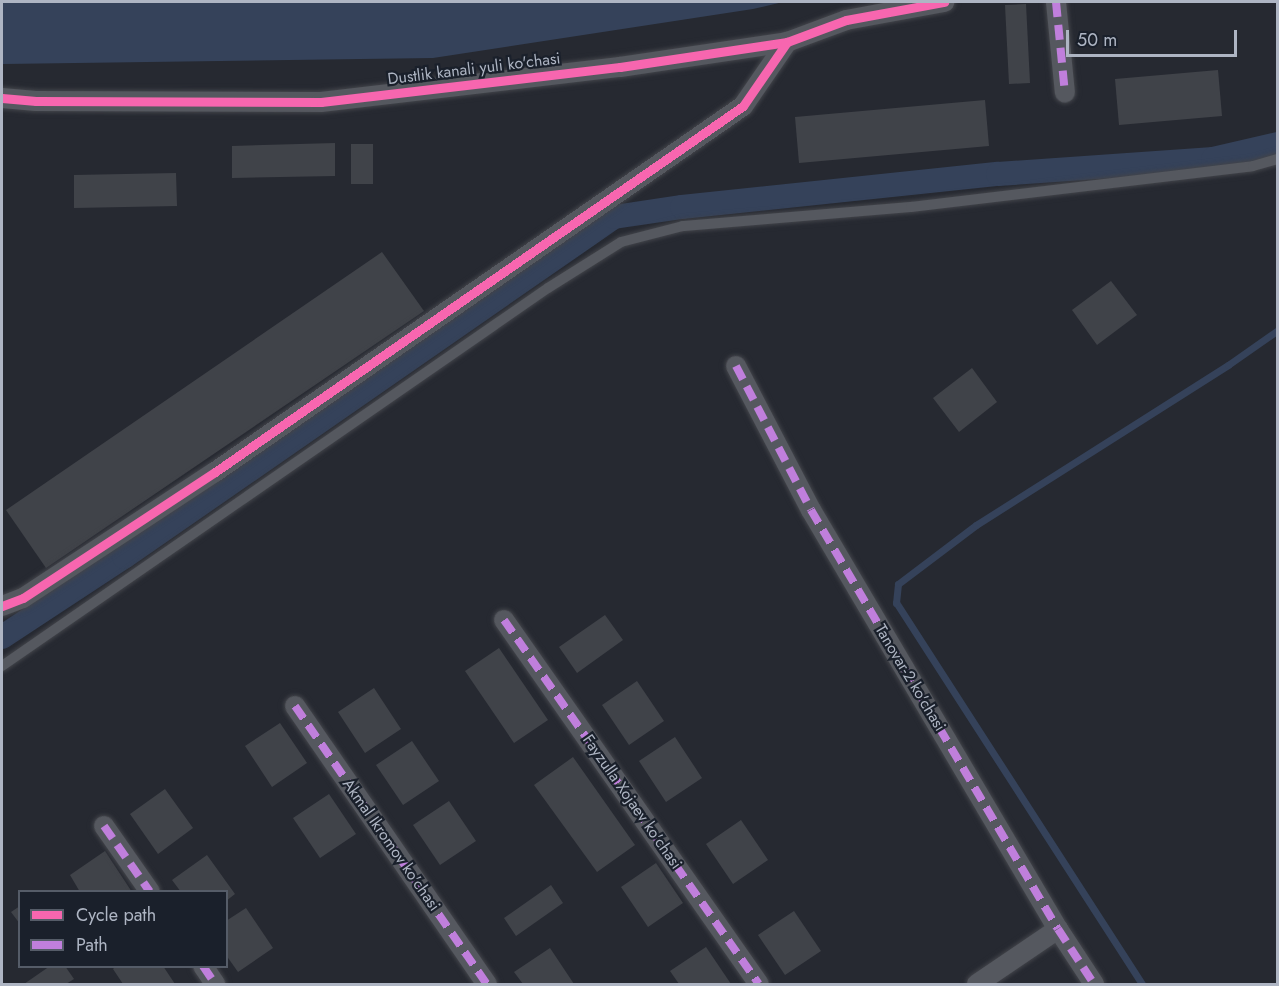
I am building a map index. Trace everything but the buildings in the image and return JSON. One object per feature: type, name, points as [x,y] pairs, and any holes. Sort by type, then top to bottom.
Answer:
[{"type":"street","name":"Dustlik kanali yuli ko'chasi","points":[[2,98],[36,101],[321,102],[620,67],[787,42],[846,21],[944,2]]},
{"type":"street","points":[[1056,2],[1065,93]]},
{"type":"street","points":[[2,606],[23,598],[215,472],[742,106],[787,42]]},
{"type":"street","name":"Tanovar-2 ko'chasi","points":[[736,366],[811,510],[1058,929],[1094,984]]},
{"type":"street","name":"Fayzulla Xojaev ko'chasi","points":[[504,620],[759,984]]},
{"type":"street","name":"Akmal Ikromov ko'chasi","points":[[295,706],[487,984]]},
{"type":"street","points":[[104,826],[149,890]]},
{"type":"street","points":[[977,984],[1058,929]]},
{"type":"street","points":[[203,968],[215,984]]},
{"type":"lane","points":[[2,666],[548,288],[621,242],[683,226],[911,207],[1253,166],[1278,159]]},
{"type":"water","points":[[2,2],[783,2],[753,9],[433,58],[2,64]]},
{"type":"waterway","points":[[2,637],[124,557],[614,217],[682,207],[998,174],[1213,159],[1278,144]]},
{"type":"waterway","points":[[1142,984],[896,603],[898,584],[976,525],[1228,365],[1278,330]]},
{"type":"marked path","points":[[1056,2],[1065,93]]},
{"type":"marked path","points":[[736,366],[811,510],[1058,929],[1094,984]]},
{"type":"marked path","points":[[504,620],[759,984]]},
{"type":"marked path","points":[[295,706],[487,984]]},
{"type":"marked path","points":[[104,826],[149,890]]},
{"type":"marked path","points":[[204,968],[215,984]]},
{"type":"cycle path","points":[[2,98],[36,101],[321,102],[620,67],[787,42],[846,20],[944,2]]},
{"type":"cycle path","points":[[2,606],[23,598],[215,472],[743,106],[787,42]]}]
